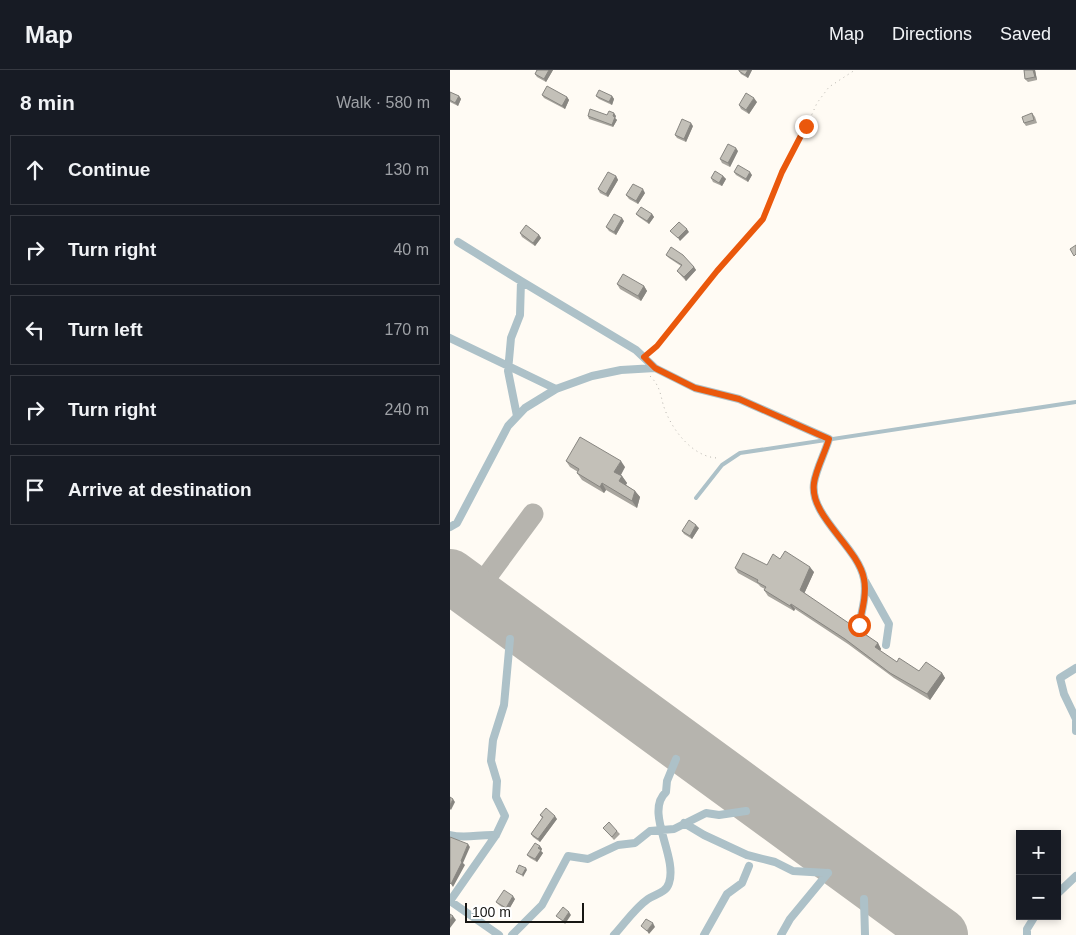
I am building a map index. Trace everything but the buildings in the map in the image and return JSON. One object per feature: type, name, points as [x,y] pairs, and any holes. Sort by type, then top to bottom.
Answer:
[{"type":"street","points":[[458,242],[644,357],[655,368],[695,388],[739,399],[829,439],[814,484],[818,503],[836,532],[858,559],[865,581],[889,624],[886,645]]},
{"type":"street","points":[[517,416],[508,367],[511,338],[520,315],[521,280]]},
{"type":"street","points":[[450,338],[556,389]]},
{"type":"street","points":[[450,527],[458,523],[508,426],[525,408],[556,389],[592,376],[639,368],[655,368]]},
{"type":"street","points":[[859,625],[865,581]]},
{"type":"street","points":[[499,935],[450,901],[496,835],[505,816],[496,797],[497,781],[491,761],[493,740],[504,705],[510,639]]},
{"type":"street","points":[[1076,668],[1060,678],[1064,694],[1076,720],[1076,731]]},
{"type":"street","points":[[614,935],[634,912],[649,898],[661,893],[669,883],[669,853],[658,818],[658,804],[666,792],[667,781],[676,759]]},
{"type":"street","points":[[512,935],[542,905],[568,856],[588,860],[618,844],[635,843],[650,831],[674,829],[706,812],[719,815],[746,811]]},
{"type":"street","points":[[684,823],[704,835],[747,855],[774,862],[793,870],[828,873],[790,919],[781,935]]},
{"type":"street","points":[[450,835],[461,838],[474,835],[496,835]]},
{"type":"street","points":[[704,935],[727,894],[742,883],[749,866]]},
{"type":"street","points":[[1061,890],[1076,876]]},
{"type":"street","points":[[864,899],[865,935]]},
{"type":"street","points":[[1027,935],[1027,929],[1033,920]]},
{"type":"lane","points":[[696,498],[722,464],[740,453],[1076,402]]},
{"type":"path","points":[[644,357],[657,346],[717,271],[763,219],[782,172],[817,103],[829,88],[855,70]]},
{"type":"path","points":[[639,368],[658,384],[672,423],[692,448],[706,457],[733,458]]},
{"type":"taxiway","points":[[474,594],[533,514]]},
{"type":"runway","points":[[450,576],[941,935]]},
{"type":"route","points":[[806,126],[800,141],[782,172],[773,199],[763,219],[717,271],[670,332],[644,357],[655,368],[695,388],[739,399],[777,418],[829,439],[814,484],[818,503],[836,532],[858,559],[865,581],[859,625]]}]
